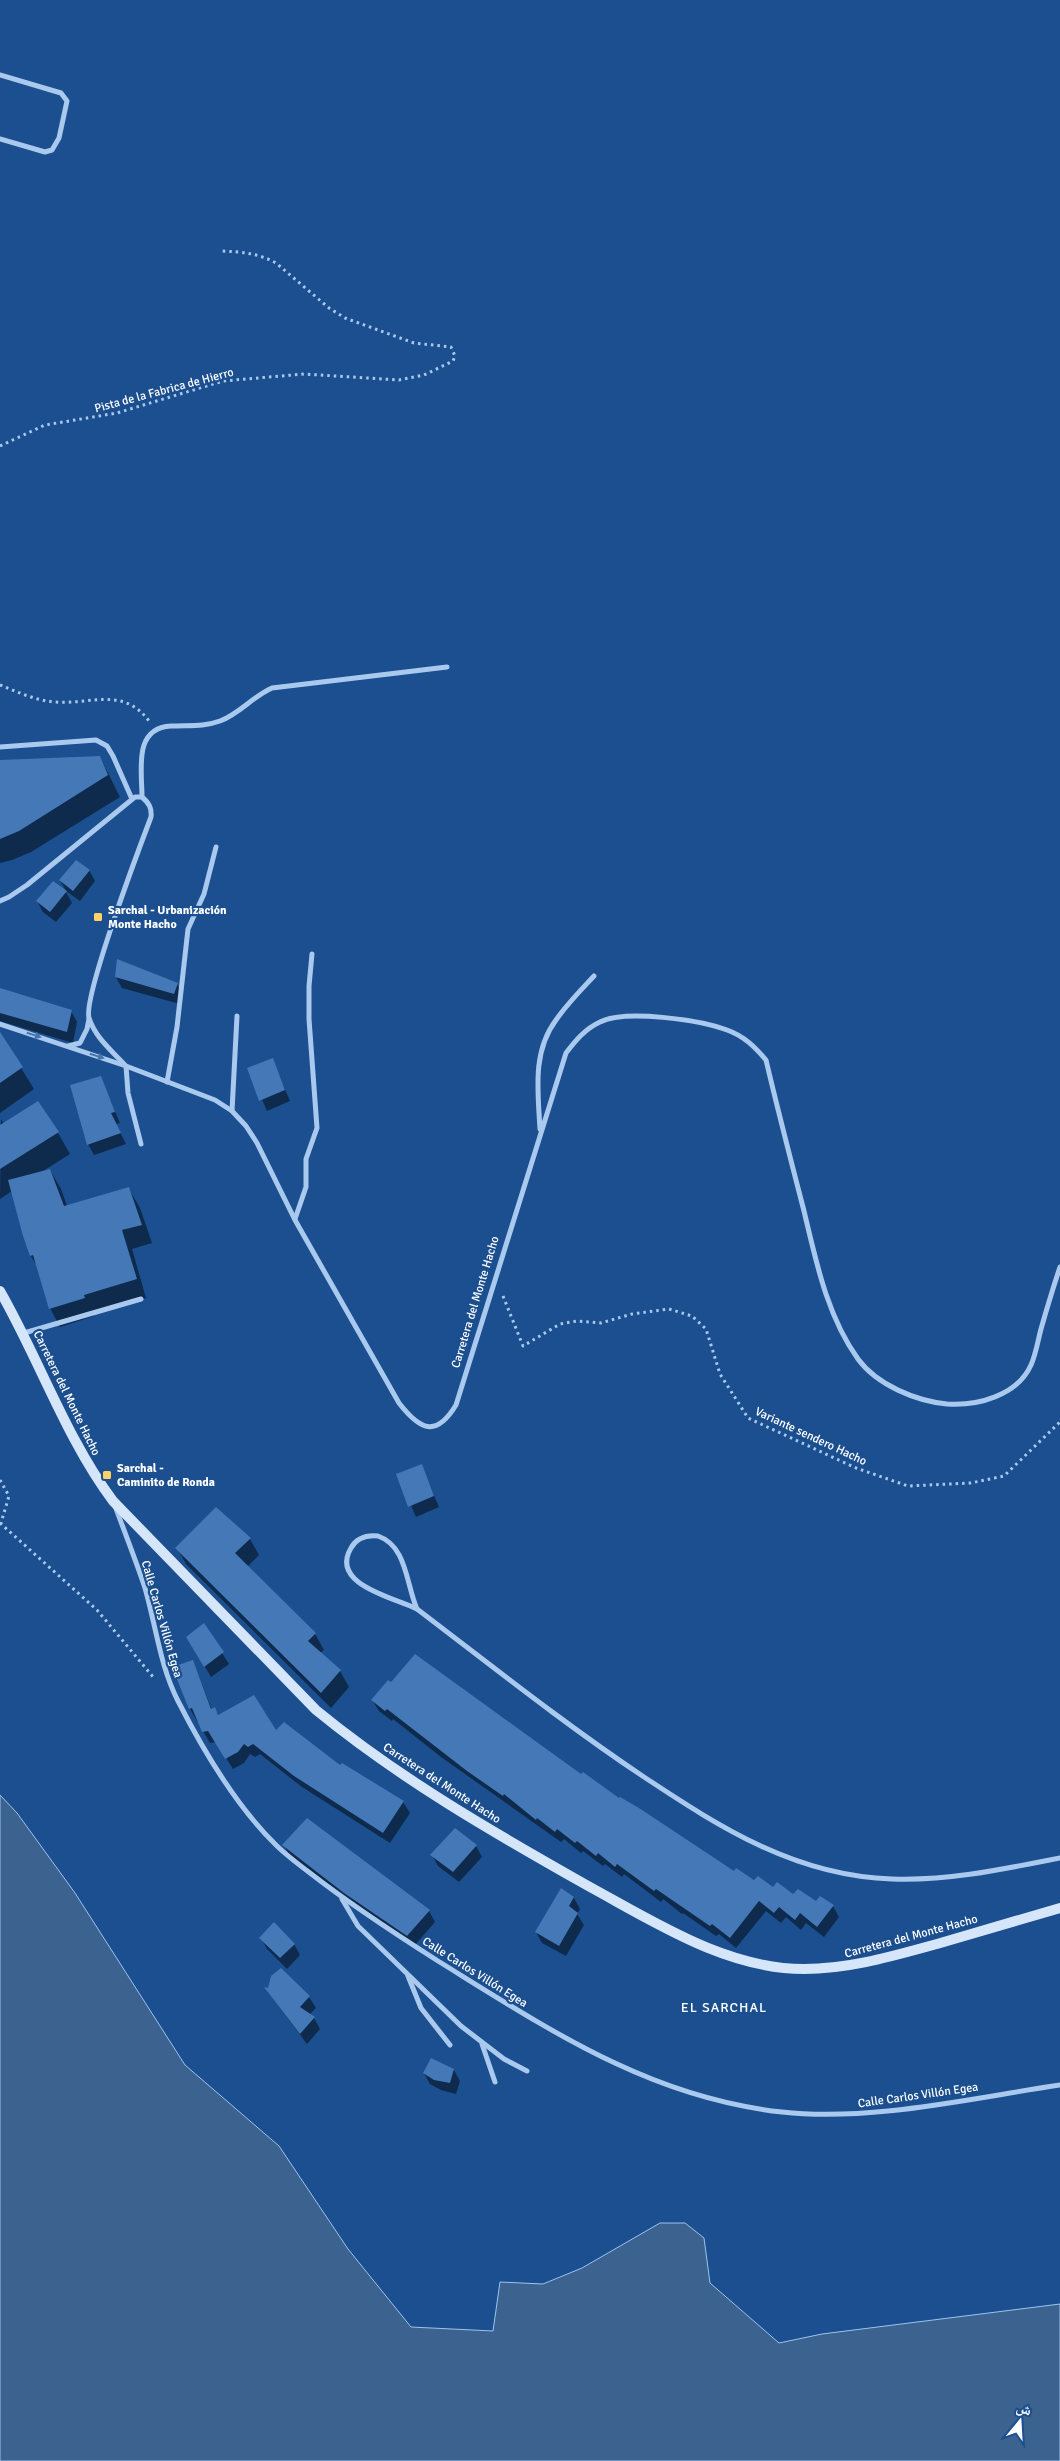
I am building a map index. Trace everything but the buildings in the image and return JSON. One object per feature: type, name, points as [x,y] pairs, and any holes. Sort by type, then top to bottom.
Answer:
[{"type":"main road","name":"Carretera del Monte Hacho","points":[[0,1292],[24,1333],[90,1468],[113,1501],[310,1704],[350,1738],[518,1847],[676,1932],[722,1954],[769,1966],[802,1969],[843,1968],[883,1959],[1060,1908]]},
{"type":"street","points":[[0,75],[56,91],[65,96],[67,101],[59,138],[52,150],[45,152],[0,139]]},
{"type":"street","points":[[67,1046],[80,1043],[87,1030],[90,998],[96,975],[151,817],[150,806],[142,797],[143,745],[148,736],[155,730],[169,726],[209,724],[223,720],[235,713],[258,694],[272,688],[447,667]]},
{"type":"street","points":[[0,747],[96,740],[106,746],[113,756],[132,800]]},
{"type":"street","points":[[0,901],[10,897],[27,885],[132,800],[142,797]]},
{"type":"street","points":[[167,1082],[177,1027],[188,930],[204,894],[216,847]]},
{"type":"street","points":[[295,1220],[306,1187],[306,1159],[317,1128],[308,986],[312,954]]},
{"type":"street","points":[[540,1134],[538,1077],[540,1057],[546,1038],[555,1021],[594,976]]},
{"type":"street","name":"Carretera del Monte Hacho","points":[[89,1018],[98,1036],[126,1066],[215,1100],[232,1111],[246,1126],[295,1220],[399,1403],[413,1421],[424,1426],[436,1427],[448,1418],[456,1406],[566,1053],[581,1034],[600,1021],[624,1015],[647,1016],[712,1026],[728,1030],[743,1038],[756,1048],[766,1060],[821,1281],[840,1330],[859,1361],[885,1384],[937,1403],[962,1405],[981,1402],[999,1395],[1017,1384],[1031,1366],[1060,1267]]},
{"type":"street","points":[[232,1111],[237,1016]]},
{"type":"street","points":[[0,1024],[126,1066],[128,1092],[141,1144]]},
{"type":"street","points":[[24,1333],[141,1299]]},
{"type":"street","name":"Calle Carlos Villón Egea","points":[[113,1501],[145,1588],[161,1656],[178,1700],[208,1753],[254,1821],[278,1847],[342,1898],[403,1939],[582,2047],[652,2081],[700,2098],[783,2112],[866,2114],[1060,2085]]},
{"type":"street","points":[[416,1609],[401,1557],[391,1542],[378,1536],[364,1537],[357,1540],[347,1558],[351,1574],[357,1581],[371,1591],[399,1600],[416,1609],[603,1750],[706,1818],[749,1842],[794,1860],[842,1873],[890,1879],[939,1879],[988,1873],[1060,1858]]},
{"type":"street","points":[[342,1898],[358,1926],[481,2044],[504,2059],[528,2071]]},
{"type":"street","points":[[407,1973],[421,2008],[450,2045]]},
{"type":"street","points":[[481,2044],[495,2082]]},
{"type":"path","name":"Pista de la Fabrica de Hierro","points":[[0,446],[45,425],[117,413],[223,382],[304,374],[399,380],[424,375],[453,361],[455,356],[451,347],[414,342],[337,313],[266,257],[222,251]]},
{"type":"path","points":[[0,685],[42,700],[55,702],[96,698],[125,702],[142,711],[155,730]]},
{"type":"path","name":"Variante sendero Hacho","points":[[496,1279],[523,1346],[560,1324],[577,1322],[601,1323],[632,1314],[669,1309],[692,1316],[706,1329],[720,1374],[748,1418],[856,1468],[908,1486],[971,1483],[1004,1476],[1060,1422]]},
{"type":"path","points":[[0,1480],[9,1496],[0,1523],[97,1610],[154,1678],[178,1700]]},
{"type":"water","points":[[0,1795],[17,1813],[75,1893],[185,2065],[279,2146],[348,2249],[411,2327],[493,2331],[500,2282],[543,2284],[582,2268],[660,2223],[685,2223],[704,2238],[710,2283],[779,2343],[822,2334],[1060,2304],[1060,2461],[0,2461]]},
{"type":"place","name":"Sarchal - Urbanización Monte Hacho","points":[[98,917]]},
{"type":"place","name":"Sarchal - Caminito de Ronda","points":[[107,1475]]},
{"type":"district","name":"EL SARCHAL","points":[[724,2007]]}]
